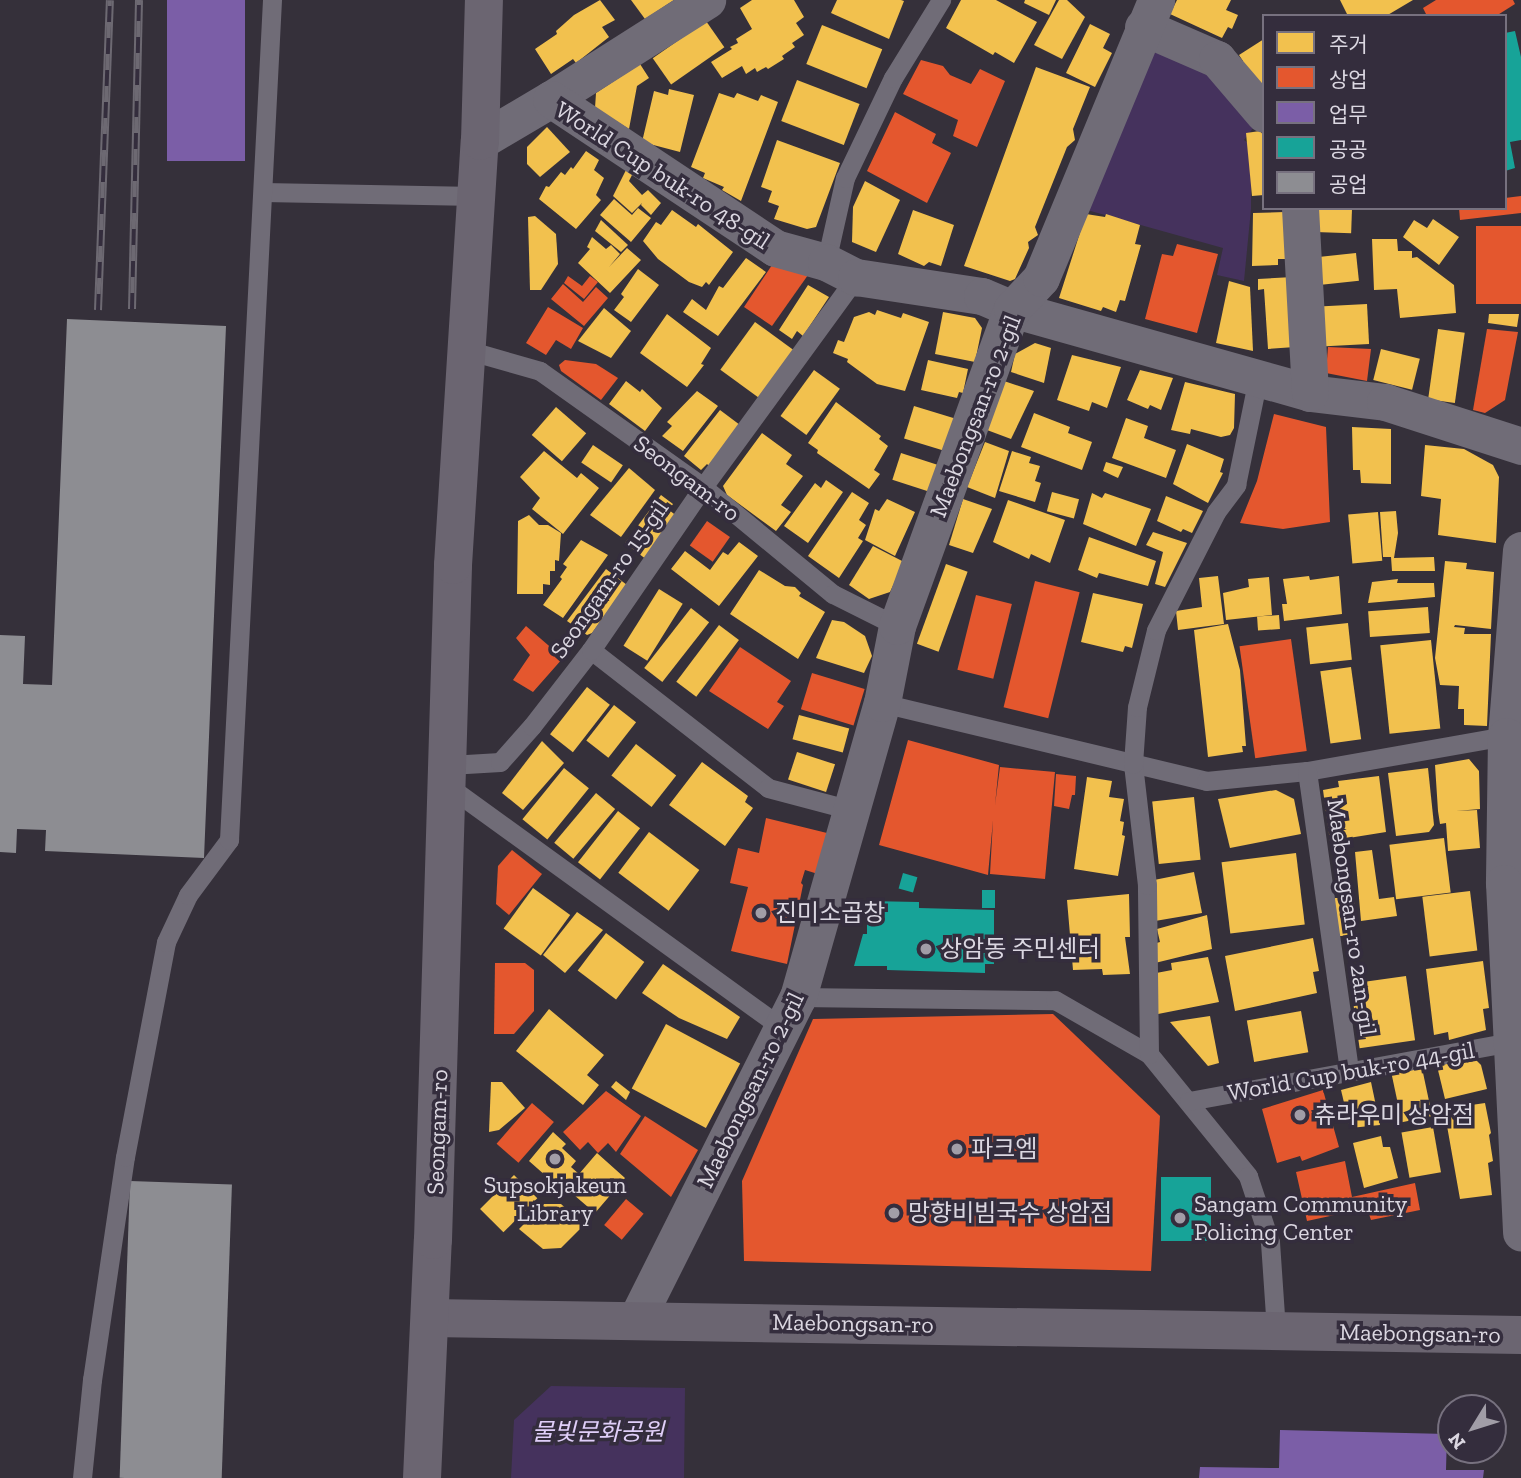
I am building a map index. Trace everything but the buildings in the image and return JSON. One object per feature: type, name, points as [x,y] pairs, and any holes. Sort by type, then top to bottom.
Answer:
[{"type":"main road","name":"Seongam-ro","points":[[422,1478],[430,1318],[453,565],[480,141],[484,0]]},
{"type":"main road","name":"Maebongsan-ro","points":[[430,1318],[1276,1329],[1521,1335]]},
{"type":"street","points":[[551,99],[707,0]]},
{"type":"street","points":[[1149,13],[1217,59],[1262,112]]},
{"type":"street","name":"Maebongsan-ro 2-gil","points":[[636,1320],[790,1012],[882,703],[897,626],[1012,309],[1041,278],[1149,13]]},
{"type":"street","name":"World Cup buk-ro 48-gil","points":[[480,141],[551,99],[775,248],[841,269],[982,296],[1012,309],[1310,393],[1385,402],[1521,446]]},
{"type":"street","points":[[1300,210],[1310,393]]},
{"type":"street","name":"World Cup buk-ro 44-gil","points":[[1521,550],[1506,736],[1521,1233]]},
{"type":"lane","points":[[82,1478],[92,1380],[125,1157],[166,942],[188,895],[229,840],[272,0]]},
{"type":"lane","name":"Seongam-ro 15-gil","points":[[448,776],[500,762],[591,650],[703,487],[841,269],[845,178],[893,78],[941,0]]},
{"type":"lane","points":[[263,192],[476,196]]},
{"type":"lane","name":"Seongam-ro","points":[[467,351],[540,371],[703,487],[833,594],[897,626]]},
{"type":"lane","points":[[1149,1054],[1147,885],[1133,764],[1137,707],[1156,630],[1216,512],[1237,485],[1258,378]]},
{"type":"lane","points":[[591,650],[768,788],[851,810]]},
{"type":"lane","name":"Maebongsan-ro 2an-gil","points":[[882,703],[1206,781],[1307,771],[1506,736]]},
{"type":"lane","name":"Maebongsan-ro 2an-gil","points":[[1307,771],[1349,1069]]},
{"type":"lane","points":[[448,776],[790,1012],[1055,1000],[1149,1054],[1248,1175],[1270,1242],[1276,1329]]},
{"type":"lane","name":"World Cup buk-ro 44-gil","points":[[1189,1101],[1349,1069],[1515,1052]]},
{"type":"green space","points":[[1165,49],[1210,67],[1257,123],[1244,140],[1251,145],[1251,209],[1244,281],[1217,275],[1223,248],[1087,210],[1150,55]]},
{"type":"green space","name":"물빛문화공원","points":[[551,1386],[685,1388],[684,1478],[511,1478],[514,1420]]},
{"type":"railway","points":[[98,310],[110,0]]},
{"type":"railway","points":[[132,309],[139,0]]},
{"type":"place","name":"진미소곱창","points":[[761,913]]},
{"type":"place","name":"상암동 주민센터","points":[[926,949]]},
{"type":"place","name":"츄라우미 상암점","points":[[1300,1115]]},
{"type":"place","name":"파크엠","points":[[957,1149]]},
{"type":"place","name":"Supsokjakeun Library","points":[[555,1159]]},
{"type":"place","name":"망향비빔국수 상암점","points":[[894,1213]]},
{"type":"place","name":"Sangam Community Policing Center","points":[[1180,1218]]}]
